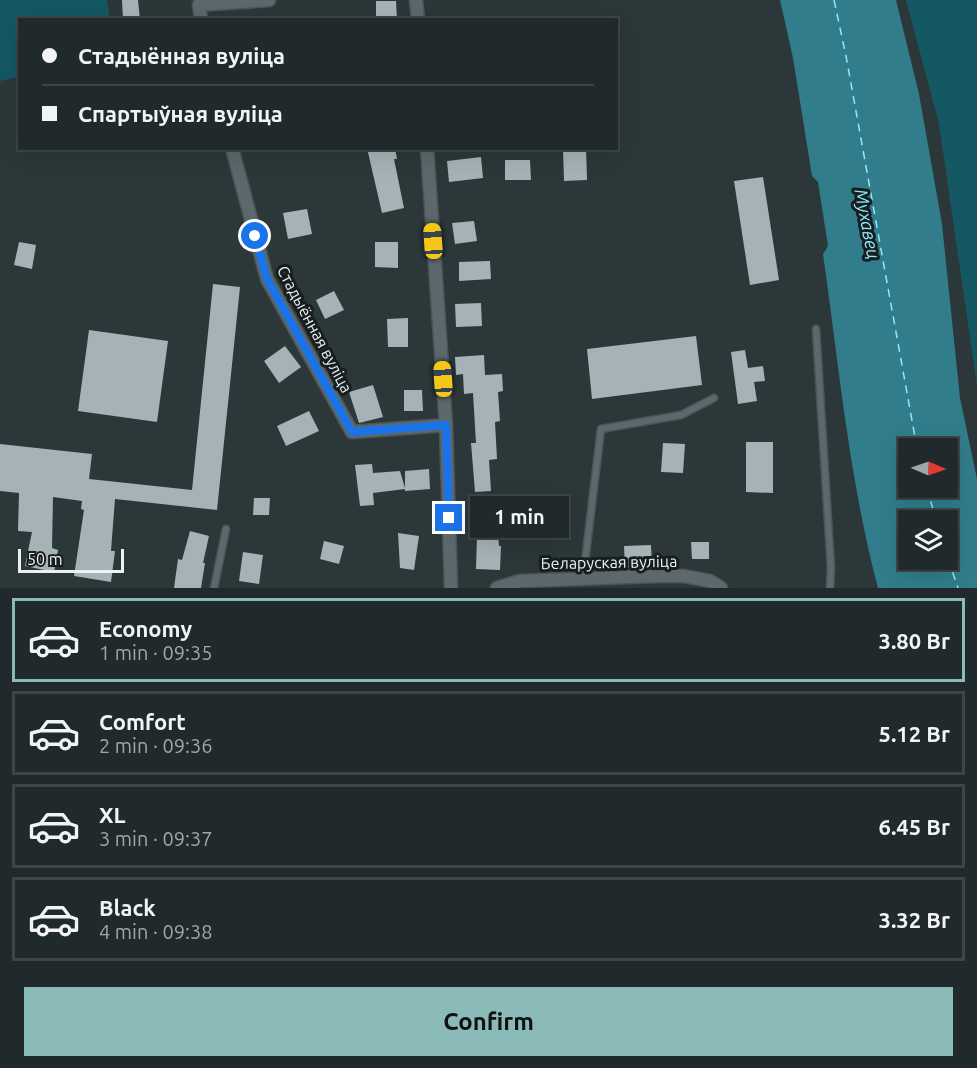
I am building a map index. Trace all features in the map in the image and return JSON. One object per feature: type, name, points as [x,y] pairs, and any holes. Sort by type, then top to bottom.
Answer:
[{"type":"street","points":[[201,18],[199,5],[269,0]]},
{"type":"street","points":[[416,0],[418,18]]},
{"type":"street","name":"Стадыённая вуліца","points":[[233,150],[267,279],[352,432],[446,425]]},
{"type":"street","points":[[427,150],[446,425],[451,588]]},
{"type":"street","name":"Беларуская вуліца","points":[[497,588],[520,581],[684,576],[710,581],[721,588]]},
{"type":"lane","points":[[816,329],[830,588]]},
{"type":"lane","points":[[583,578],[601,429],[681,415],[714,398]]},
{"type":"lane","points":[[214,588],[226,529]]},
{"type":"shaded area","points":[[0,0],[107,0],[110,18],[18,18],[18,77],[0,81]]},
{"type":"shaded area","points":[[906,0],[977,0],[977,386],[939,124]]},
{"type":"water","name":"Мухавец","points":[[780,0],[896,0],[919,94],[942,224],[960,398],[977,479],[977,588],[878,588],[852,464],[823,254],[828,246],[818,182],[812,176],[793,58]]},
{"type":"building","points":[[122,0],[138,0],[140,18],[123,18]]},
{"type":"building","points":[[376,1],[396,1],[397,18],[376,18]]},
{"type":"building","points":[[367,150],[395,150],[397,159],[394,159],[404,208],[382,213]]},
{"type":"building","points":[[563,150],[586,150],[587,180],[564,181]]},
{"type":"building","points":[[481,157],[483,178],[449,182],[447,161]]},
{"type":"building","points":[[505,160],[530,160],[531,180],[505,180]]},
{"type":"building","points":[[763,177],[779,280],[750,285],[734,181]]},
{"type":"building","points":[[307,209],[312,234],[288,239],[283,213]]},
{"type":"building","points":[[474,221],[477,241],[455,244],[452,223]]},
{"type":"building","points":[[19,242],[36,245],[32,269],[14,265]]},
{"type":"building","points":[[375,242],[398,242],[398,268],[375,267]]},
{"type":"building","points":[[490,261],[491,279],[459,281],[459,262]]},
{"type":"building","points":[[213,284],[240,287],[217,510],[115,499],[111,551],[115,551],[111,582],[74,576],[84,510],[81,509],[82,501],[53,497],[52,548],[58,550],[54,572],[25,566],[32,532],[18,531],[19,493],[0,491],[0,444],[92,454],[89,479],[192,490]]},
{"type":"building","points":[[334,291],[344,310],[325,319],[316,300]]},
{"type":"building","points":[[481,303],[482,326],[456,327],[455,304]]},
{"type":"building","points":[[408,318],[408,347],[388,347],[387,319]]},
{"type":"building","points":[[89,330],[168,341],[157,422],[78,411]]},
{"type":"building","points":[[696,336],[702,385],[592,399],[587,349]]},
{"type":"building","points":[[285,346],[301,367],[279,383],[264,361]]},
{"type":"building","points":[[745,350],[748,368],[763,366],[765,381],[754,382],[757,401],[738,404],[731,352]]},
{"type":"building","points":[[484,355],[485,375],[502,374],[503,391],[498,392],[500,421],[495,422],[497,459],[489,460],[491,491],[475,492],[471,443],[476,443],[473,393],[464,394],[463,374],[456,375],[455,357]]},
{"type":"building","points":[[373,385],[383,417],[359,423],[349,392]]},
{"type":"building","points":[[404,390],[422,390],[423,411],[404,411]]},
{"type":"building","points":[[309,411],[319,431],[286,446],[277,426]]},
{"type":"building","points":[[746,442],[773,442],[773,493],[746,492]]},
{"type":"building","points":[[663,443],[685,444],[683,473],[661,472]]},
{"type":"building","points":[[372,464],[373,473],[400,471],[405,488],[405,471],[429,469],[430,489],[373,493],[374,505],[360,506],[355,465]]},
{"type":"building","points":[[254,498],[270,498],[269,515],[253,515]]},
{"type":"building","points":[[497,522],[499,546],[501,546],[500,570],[476,569],[477,536],[474,536],[473,524]]},
{"type":"building","points":[[190,531],[209,536],[203,563],[205,563],[201,588],[174,588],[178,559],[182,560]]},
{"type":"building","points":[[398,533],[419,536],[414,570],[400,568]]},
{"type":"building","points":[[324,541],[344,546],[339,564],[320,559]]},
{"type":"building","points":[[691,542],[709,542],[709,559],[692,559]]},
{"type":"building","points":[[651,545],[652,567],[625,568],[624,546]]},
{"type":"building","points":[[243,552],[263,555],[259,584],[239,581]]},
{"type":"ferry route","points":[[834,0],[915,438]]},
{"type":"ferry route","points":[[930,498],[933,510]]},
{"type":"ferry route","points":[[952,570],[958,588]]},
{"type":"route","points":[[255,236],[267,279],[352,432],[446,425],[449,518]]}]
